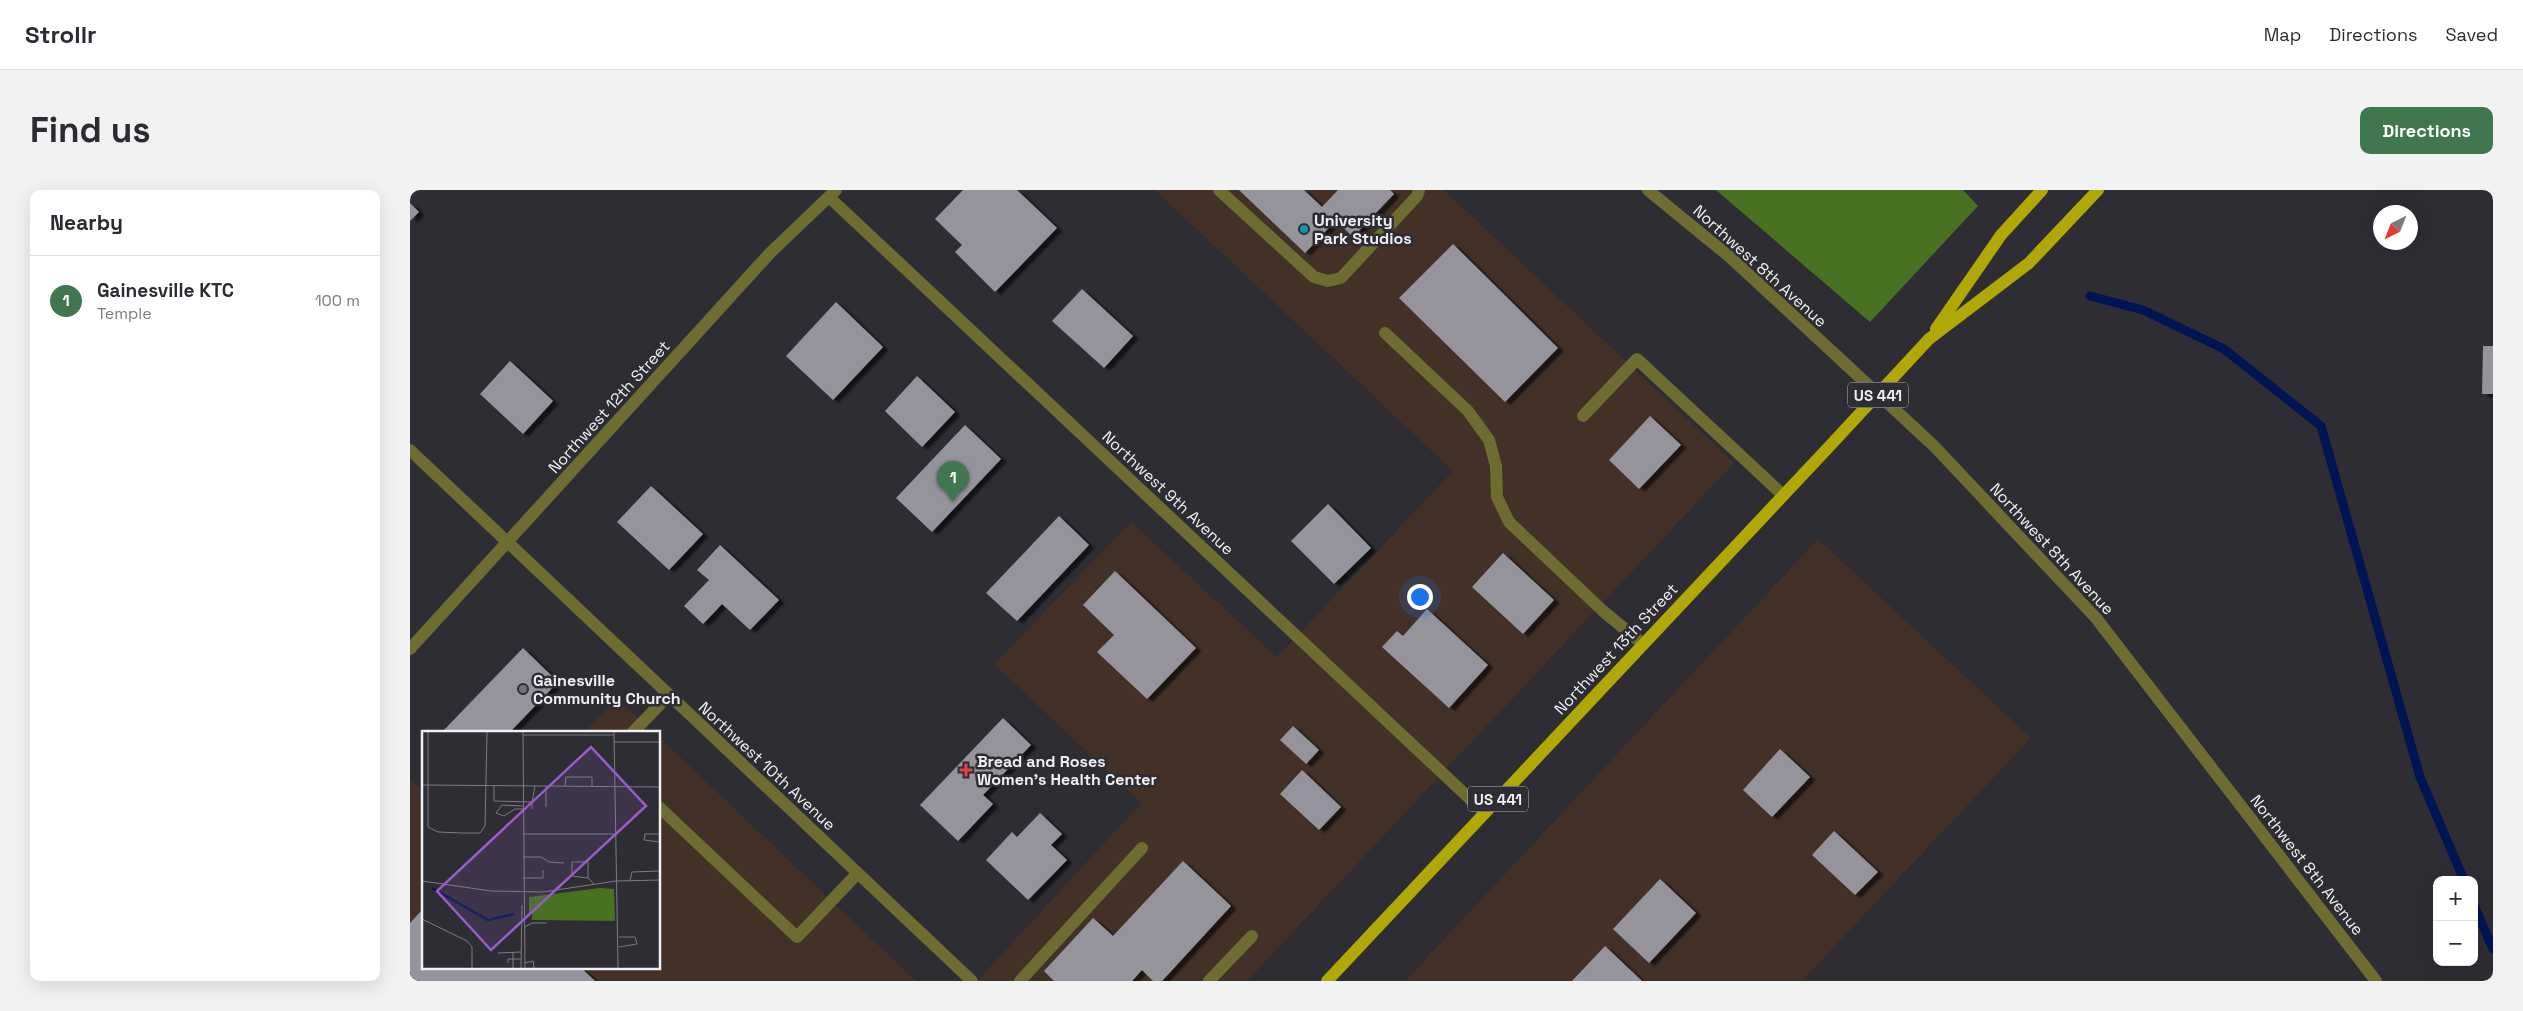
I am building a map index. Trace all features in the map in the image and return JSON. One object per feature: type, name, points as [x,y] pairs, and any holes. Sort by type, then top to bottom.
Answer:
[{"type":"main road","name":"Northwest 13th Street","points":[[1929,339],[2029,263],[2098,190]]},
{"type":"main road","name":"Northwest 13th Street","points":[[1327,981],[1929,339],[2001,235],[2040,191]]},
{"type":"street","points":[[1219,190],[1314,277],[1328,281],[1341,278],[1417,196],[1419,190]]},
{"type":"street","name":"Northwest 8th Avenue","points":[[1648,190],[1731,258],[1934,446],[2096,618],[2376,981]]},
{"type":"street","name":"Northwest 12th Street","points":[[410,649],[770,254],[832,194]]},
{"type":"street","name":"Northwest 9th Avenue","points":[[832,194],[1485,813]]},
{"type":"street","points":[[1385,333],[1468,411],[1489,440],[1496,466],[1497,497],[1508,522],[1603,611],[1643,644]]},
{"type":"street","points":[[1583,416],[1637,359],[1783,495]]},
{"type":"street","name":"Northwest 10th Avenue","points":[[410,450],[972,981]]},
{"type":"street","points":[[634,731],[669,695]]},
{"type":"street","points":[[660,808],[797,937],[858,874]]},
{"type":"street","points":[[1020,981],[1142,848]]},
{"type":"street","points":[[1209,981],[1252,936]]},
{"type":"shaded area","points":[[1155,190],[1444,190],[1734,463],[1247,981],[977,981],[1141,803],[994,664],[1131,522],[1277,657],[1453,471]]},
{"type":"shaded area","points":[[1818,539],[2031,738],[1802,981],[1405,981]]},
{"type":"shaded area","points":[[617,698],[652,731],[585,731]]},
{"type":"shaded area","points":[[660,738],[916,981],[410,981],[410,780],[422,791],[422,968],[660,968]]},
{"type":"green space","points":[[1716,190],[1963,190],[1978,206],[1870,322]]},
{"type":"building","points":[[963,190],[1017,190],[1057,228],[995,292],[955,252],[962,245],[935,219]]},
{"type":"building","name":"University Park Studios","points":[[1239,190],[1304,190],[1322,207],[1338,190],[1390,190],[1394,194],[1353,237],[1336,220],[1305,253]]},
{"type":"building","points":[[410,203],[419,212],[410,221]]},
{"type":"building","points":[[1453,244],[1558,348],[1505,402],[1399,298]]},
{"type":"building","points":[[1082,289],[1133,336],[1104,368],[1052,321]]},
{"type":"building","points":[[836,302],[883,347],[833,400],[786,356]]},
{"type":"building","points":[[2483,346],[2493,346],[2493,394],[2482,394]]},
{"type":"building","points":[[510,361],[553,401],[523,434],[480,394]]},
{"type":"building","points":[[917,376],[955,412],[922,447],[885,411]]},
{"type":"building","points":[[1650,416],[1681,445],[1639,489],[1609,460]]},
{"type":"building","points":[[965,425],[1001,459],[932,532],[896,498]]},
{"type":"building","points":[[651,486],[703,534],[669,570],[617,522]]},
{"type":"building","points":[[1328,504],[1371,548],[1334,584],[1291,541]]},
{"type":"building","points":[[1059,516],[1089,545],[1017,621],[986,593]]},
{"type":"building","points":[[720,545],[779,600],[750,630],[722,604],[703,624],[684,606],[709,580],[697,570]]},
{"type":"building","points":[[1503,553],[1554,600],[1523,634],[1472,587]]},
{"type":"building","points":[[1115,571],[1196,648],[1147,699],[1097,652],[1114,635],[1083,605]]},
{"type":"building","points":[[1427,609],[1488,665],[1449,708],[1382,647],[1397,631],[1403,636]]},
{"type":"building","points":[[523,648],[558,682],[511,731],[443,731]]},
{"type":"building","points":[[1003,718],[1031,745],[983,795],[993,804],[958,841],[920,805]]},
{"type":"building","points":[[1293,726],[1319,750],[1306,764],[1280,740]]},
{"type":"building","points":[[1780,749],[1810,777],[1772,817],[1743,790]]},
{"type":"building","points":[[1302,770],[1341,807],[1319,830],[1280,794]]},
{"type":"building","points":[[1040,813],[1062,834],[1051,845],[1067,860],[1028,900],[986,860],[1012,832],[1017,837]]},
{"type":"building","points":[[1834,831],[1878,872],[1855,895],[1812,855]]},
{"type":"building","points":[[1183,861],[1231,906],[1162,981],[1153,981],[1142,970],[1132,981],[1054,981],[1044,971],[1093,918],[1113,936]]},
{"type":"building","points":[[1660,879],[1696,913],[1649,963],[1613,929]]},
{"type":"building","points":[[422,910],[422,968],[581,968],[595,981],[410,981],[410,923]]},
{"type":"building","points":[[1605,946],[1642,981],[1572,981]]},
{"type":"waterway","points":[[2090,296],[2143,310],[2224,349],[2321,426],[2420,777],[2462,876]]},
{"type":"waterway","points":[[2478,914],[2493,949]]},
{"type":"place","name":"University Park Studios","points":[[1304,229]]},
{"type":"place","name":"Gainesville KTC","points":[[953,502]]},
{"type":"place","name":"Gainesville Community Church","points":[[523,689]]},
{"type":"place","name":"Bread and Roses Women's Health Center","points":[[966,770]]}]
